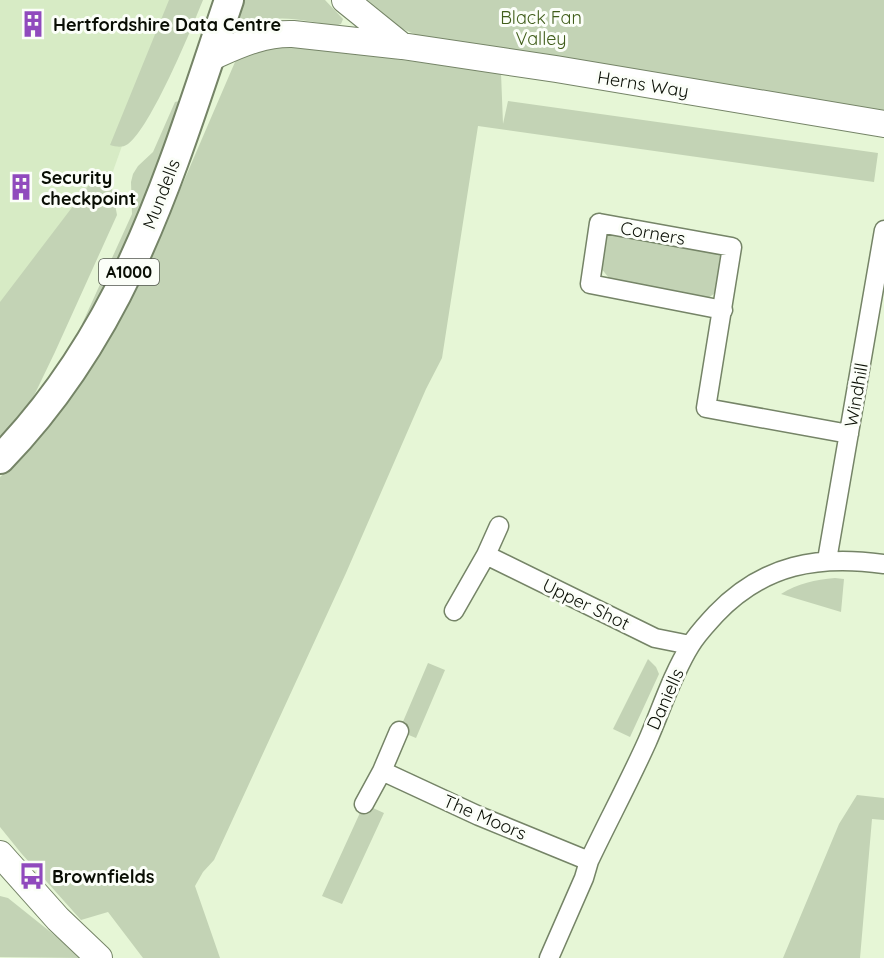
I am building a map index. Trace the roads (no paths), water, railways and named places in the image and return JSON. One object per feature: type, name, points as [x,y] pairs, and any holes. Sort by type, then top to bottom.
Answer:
[{"type":"main road","name":"Mundells","points":[[0,459],[48,404],[72,371],[120,291],[160,200],[229,0]]},
{"type":"street","points":[[345,0],[402,46]]},
{"type":"street","name":"Herns Way","points":[[209,58],[258,37],[275,33],[402,46],[556,69],[884,124]]},
{"type":"street","name":"Corners","points":[[723,310],[590,284],[599,223],[732,247],[723,310],[706,408],[849,434]]},
{"type":"street","name":"Windhill","points":[[827,560],[849,434],[878,306],[884,230]]},
{"type":"street","points":[[453,611],[486,555],[499,526]]},
{"type":"street","name":"Upper Shot","points":[[486,555],[655,638],[690,645]]},
{"type":"street","name":"Daniells","points":[[549,958],[584,878],[589,861],[690,645],[726,605],[745,589],[768,576],[792,567],[827,560],[884,564]]},
{"type":"street","points":[[364,804],[382,771],[399,731]]},
{"type":"street","name":"The Moors","points":[[382,771],[479,816],[589,861]]},
{"type":"street","points":[[1,857],[58,919],[99,958]]},
{"type":"place","name":"Hertfordshire Data Centre","points":[[33,24]]},
{"type":"place","name":"Security checkpoint","points":[[21,187]]},
{"type":"place","name":"Brownfields","points":[[32,876]]},
{"type":"park label","name":"Black Fan Valley","points":[[541,27]]}]
